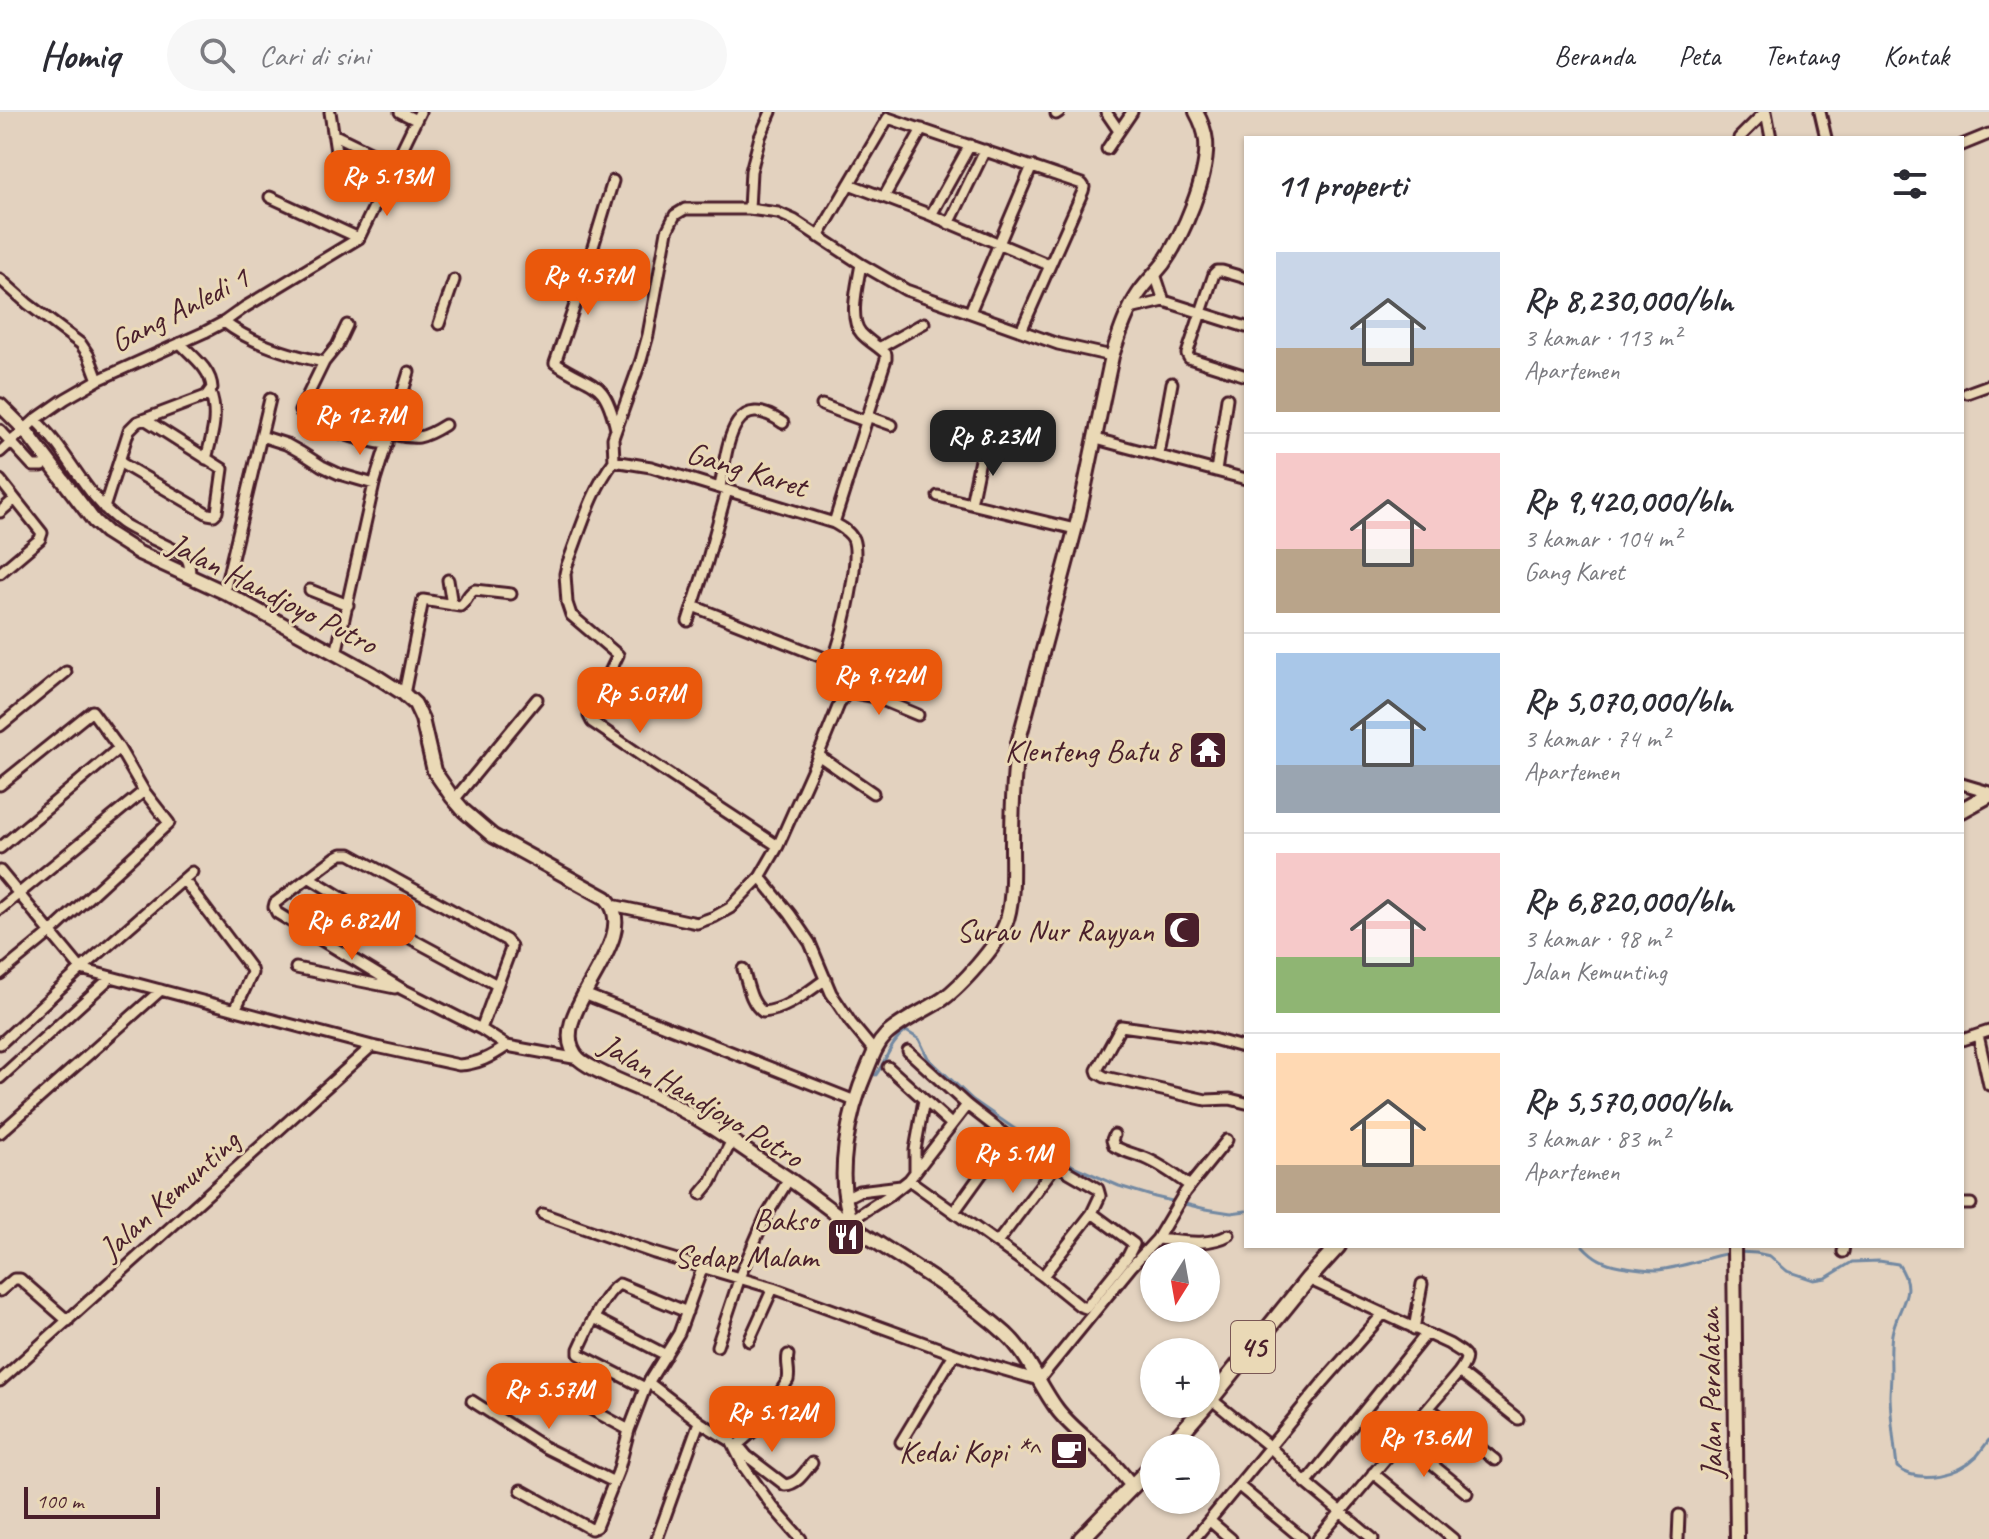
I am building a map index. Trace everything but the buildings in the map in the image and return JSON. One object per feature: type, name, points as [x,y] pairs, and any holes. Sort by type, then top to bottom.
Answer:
[{"type":"main road","points":[[1964,809],[1989,793]]},
{"type":"main road","name":"45","points":[[1220,1388],[1336,1248]]},
{"type":"main road","name":"45","points":[[1180,1434],[1194,1418]]},
{"type":"main road","points":[[1081,1539],[1140,1479]]},
{"type":"street","points":[[330,112],[337,158],[341,163],[385,184]]},
{"type":"street","points":[[270,197],[359,238],[418,116],[400,112]]},
{"type":"street","points":[[749,209],[751,171],[771,112]]},
{"type":"street","points":[[1106,112],[1119,131]]},
{"type":"street","points":[[1107,149],[1132,112]]},
{"type":"street","points":[[967,1105],[909,1179],[852,1224],[845,1198],[845,1150],[855,1101],[878,1045],[887,1034],[945,998],[963,981],[1006,924],[1012,889],[1013,774],[1018,743],[1075,529],[1112,356],[1138,293],[1181,235],[1199,185],[1206,144],[1205,132],[1196,112]]},
{"type":"street","points":[[1741,136],[1765,112]]},
{"type":"street","points":[[1765,112],[1771,136]]},
{"type":"street","points":[[1820,112],[1826,136]]},
{"type":"street","points":[[818,237],[887,118],[1082,184],[1084,187],[1021,331]]},
{"type":"street","points":[[884,197],[922,129]]},
{"type":"street","points":[[333,134],[395,164]]},
{"type":"street","points":[[1964,144],[1989,134]]},
{"type":"street","points":[[931,215],[970,145]]},
{"type":"street","points":[[949,224],[985,150]]},
{"type":"street","points":[[970,312],[1032,166]]},
{"type":"street","points":[[613,181],[555,363],[601,389],[612,411],[616,429]]},
{"type":"street","points":[[849,184],[1049,265]]},
{"type":"street","points":[[778,846],[592,722],[589,716],[618,655],[569,610],[567,565],[595,492],[614,461],[612,448],[616,429],[645,346],[670,221],[685,209],[749,209],[778,213],[906,290],[1058,344],[1112,356]]},
{"type":"street","name":"Gang Anledi 1","points":[[0,452],[35,420],[98,380],[224,322],[359,238]]},
{"type":"street","points":[[834,523],[886,359],[886,354],[859,332],[854,316],[861,264]]},
{"type":"street","points":[[1244,278],[1217,271],[1214,274],[1187,354],[1189,358],[1244,375]]},
{"type":"street","points":[[1155,274],[1164,301]]},
{"type":"street","points":[[0,279],[28,304],[75,332],[98,380]]},
{"type":"street","points":[[439,324],[454,280]]},
{"type":"street","points":[[1130,309],[1164,301],[1244,326]]},
{"type":"street","points":[[224,322],[249,339],[324,362]]},
{"type":"street","points":[[879,348],[924,323]]},
{"type":"street","points":[[347,325],[337,346],[324,362],[300,411],[349,437],[372,442],[423,438],[445,425]]},
{"type":"street","points":[[180,343],[204,368],[212,383],[210,392],[215,409],[214,424],[206,459]]},
{"type":"street","points":[[336,654],[374,484],[409,372]]},
{"type":"street","points":[[1159,454],[1172,383]]},
{"type":"street","points":[[1967,393],[1989,385]]},
{"type":"street","points":[[104,508],[129,430],[137,422],[210,392]]},
{"type":"street","points":[[1216,471],[1227,398]]},
{"type":"street","points":[[224,592],[270,399]]},
{"type":"street","points":[[822,405],[892,425]]},
{"type":"street","name":"Jalan Handjoyo Putro","points":[[1,407],[25,430],[94,521],[106,532],[139,553],[224,592],[404,694],[415,704],[422,719],[434,771],[472,819],[493,836],[606,898],[612,905],[615,919],[614,938],[571,1026],[572,1043],[579,1059],[659,1098],[732,1140],[977,1309],[1009,1337],[1068,1422],[1109,1459],[1133,1487]]},
{"type":"street","points":[[688,621],[723,489],[728,441],[735,423],[752,413],[762,413],[783,423]]},
{"type":"street","points":[[35,420],[50,434],[86,488],[104,508],[133,531],[187,559],[190,577]]},
{"type":"street","points":[[119,462],[208,514],[217,512],[223,469],[146,420]]},
{"type":"street","points":[[0,430],[33,466],[42,466],[48,461]]},
{"type":"street","points":[[261,436],[286,444],[339,474],[374,484]]},
{"type":"street","points":[[1096,439],[1244,478]]},
{"type":"street","points":[[971,504],[983,445]]},
{"type":"street","name":"Gang Karet","points":[[614,461],[651,467],[834,523],[845,530],[853,540],[854,568],[845,620],[832,661]]},
{"type":"street","points":[[0,480],[42,533],[40,539],[0,573]]},
{"type":"street","points":[[938,496],[1075,529]]},
{"type":"street","points":[[0,512],[15,499]]},
{"type":"street","points":[[448,580],[452,605]]},
{"type":"street","points":[[310,590],[348,605]]},
{"type":"street","points":[[404,694],[422,601],[462,605],[475,590],[511,594]]},
{"type":"street","points":[[693,606],[832,661],[832,685],[845,695],[875,697],[918,715]]},
{"type":"street","points":[[0,726],[66,672]]},
{"type":"street","points":[[612,905],[697,923],[730,908],[760,877],[778,846],[845,695]]},
{"type":"street","points":[[454,800],[537,699]]},
{"type":"street","points":[[0,785],[91,712],[119,748],[144,791],[169,824],[51,932],[0,974]]},
{"type":"street","points":[[0,848],[119,748]]},
{"type":"street","points":[[818,755],[873,793]]},
{"type":"street","points":[[1964,785],[1989,793]]},
{"type":"street","points":[[0,909],[144,791]]},
{"type":"street","points":[[481,1029],[510,951],[506,940],[350,854],[336,857],[275,903],[275,910],[402,989],[481,1029],[507,1046],[579,1059]]},
{"type":"street","points":[[0,871],[81,969],[372,1046],[459,1065],[486,1060],[507,1046]]},
{"type":"street","points":[[0,1044],[192,872]]},
{"type":"street","points":[[760,877],[810,943],[831,993],[875,1052]]},
{"type":"street","points":[[310,878],[395,930],[497,985]]},
{"type":"street","points":[[184,880],[251,969],[235,1010]]},
{"type":"street","points":[[296,968],[402,989]]},
{"type":"street","points":[[743,969],[752,998],[763,1012],[794,1001],[826,979]]},
{"type":"street","points":[[0,1078],[110,978]]},
{"type":"street","points":[[2,1128],[161,990]]},
{"type":"street","points":[[584,994],[855,1101]]},
{"type":"street","points":[[1244,1047],[1209,1038],[1121,1026],[1097,1070],[1105,1077],[1190,1097],[1244,1102]]},
{"type":"street","points":[[1964,1039],[1989,1031]]},
{"type":"street","points":[[1978,1035],[1989,1085]]},
{"type":"street","name":"Jalan Kemunting","points":[[0,1381],[372,1046]]},
{"type":"street","points":[[908,1051],[967,1105],[1008,1137],[1098,1189],[1100,1196],[1092,1213],[1043,1276]]},
{"type":"street","points":[[888,1067],[951,1124]]},
{"type":"street","points":[[909,1179],[924,1100]]},
{"type":"street","points":[[1114,1135],[1114,1146],[1162,1167],[1190,1186]]},
{"type":"street","points":[[954,1212],[1008,1137]]},
{"type":"street","points":[[701,1194],[711,1182],[732,1140]]},
{"type":"street","points":[[543,1214],[702,1269],[741,1275],[954,1354],[1039,1380],[1157,1239],[1190,1186],[1227,1140]]},
{"type":"street","points":[[997,1243],[1055,1166]]},
{"type":"street","points":[[717,1346],[741,1275],[765,1218],[789,1179]]},
{"type":"street","points":[[845,1198],[859,1191],[909,1179],[1086,1308],[1134,1244],[1092,1213]]},
{"type":"street","points":[[1157,1239],[1206,1243],[1229,1235]]},
{"type":"street","name":"Jalan Peralatan","points":[[1734,1248],[1737,1539]]},
{"type":"street","points":[[521,1490],[591,1529],[598,1525],[647,1385],[679,1333],[702,1269]]},
{"type":"street","points":[[0,1291],[14,1279],[20,1279],[68,1321]]},
{"type":"street","points":[[1308,1279],[1426,1334],[1463,1353],[1466,1358],[1459,1372],[1318,1539]]},
{"type":"street","points":[[687,1312],[619,1284],[594,1318],[579,1354],[647,1385],[731,1441],[785,1485],[797,1481],[812,1463]]},
{"type":"street","points":[[1414,1329],[1422,1284]]},
{"type":"street","points":[[749,1341],[773,1288]]},
{"type":"street","points":[[1194,1539],[1383,1314]]},
{"type":"street","points":[[594,1318],[666,1355]]},
{"type":"street","points":[[1306,1483],[1426,1334]]},
{"type":"street","points":[[901,1442],[954,1354]]},
{"type":"street","points":[[736,1446],[758,1427],[788,1380],[788,1355]]},
{"type":"street","points":[[1459,1372],[1518,1419]]},
{"type":"street","points":[[552,1388],[629,1430]]},
{"type":"street","points":[[472,1401],[544,1447],[614,1482]]},
{"type":"street","points":[[1220,1406],[1373,1539]]},
{"type":"street","points":[[1429,1408],[1495,1460]]},
{"type":"street","points":[[657,1539],[699,1422]]},
{"type":"street","points":[[1401,1439],[1467,1493]]},
{"type":"street","points":[[736,1446],[744,1467],[801,1539]]},
{"type":"street","points":[[1373,1473],[1451,1537]]},
{"type":"street","points":[[1239,1486],[1303,1539]]},
{"type":"street","points":[[1678,1539],[1679,1515]]},
{"type":"street","points":[[1210,1521],[1231,1539]]},
{"type":"waterway","points":[[868,1073],[876,1075],[906,1031],[919,1039],[928,1058],[973,1100],[1073,1166],[1119,1186],[1155,1197],[1206,1209],[1231,1213],[1244,1211]]},
{"type":"waterway","points":[[1585,1248],[1609,1263],[1652,1270],[1730,1253]]},
{"type":"waterway","points":[[1738,1252],[1770,1256],[1787,1271],[1814,1280],[1826,1278],[1852,1262],[1898,1264],[1907,1283],[1907,1292],[1891,1344],[1890,1397],[1897,1467],[1916,1476],[1949,1473],[1969,1463],[1989,1440]]},
{"type":"place","name":"Klenteng Batu 8","points":[[1208,750]]},
{"type":"place","name":"Surau Nur Rayyan","points":[[1182,930]]},
{"type":"place","name":"Bakso Sedap Malam","points":[[846,1237]]},
{"type":"place","name":"Kedai Kopi *^","points":[[1069,1451]]}]
